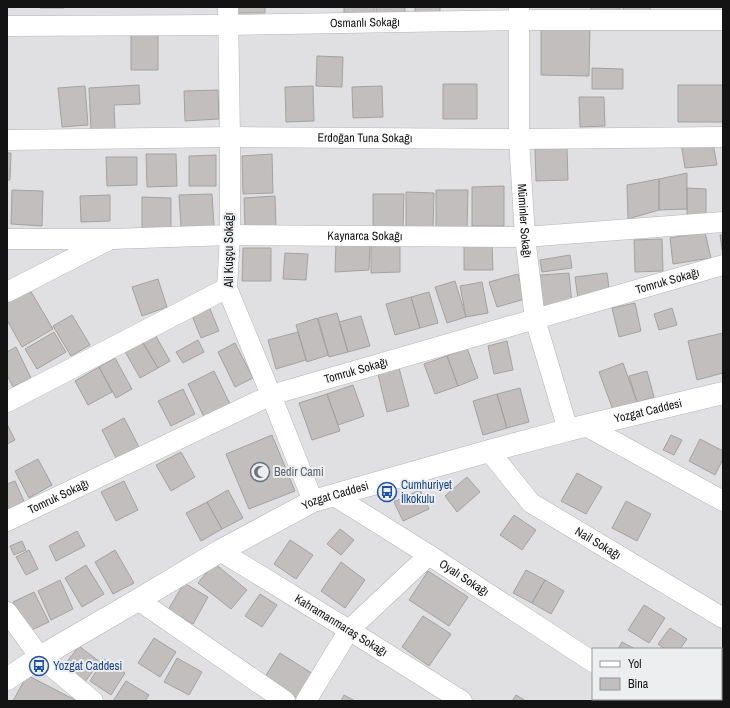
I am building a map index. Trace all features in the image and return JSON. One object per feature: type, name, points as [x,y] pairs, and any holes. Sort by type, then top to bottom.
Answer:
[{"type":"street","name":"Osmanlı Sokağı","points":[[7,26],[228,16],[519,13],[722,16]]},
{"type":"street","name":"Müminler Sokağı","points":[[519,13],[519,139],[525,237],[535,319],[577,428]]},
{"type":"street","name":"Ali Kuşçu Sokağı","points":[[228,16],[230,235],[227,288],[313,501]]},
{"type":"street","name":"Erdoğan Tuna Sokağı","points":[[7,140],[230,137],[519,139],[723,137]]},
{"type":"street","name":"Kaynarca Sokağı","points":[[7,239],[111,239],[230,235],[525,237],[723,222]]},
{"type":"street","points":[[7,292],[111,239]]},
{"type":"street","name":"Tomruk Sokağı","points":[[7,521],[271,395],[723,265]]},
{"type":"street","points":[[7,402],[227,288]]},
{"type":"street","name":"Yozgat Caddesi","points":[[7,679],[40,657],[220,551],[313,501],[489,451],[723,393]]},
{"type":"street","points":[[577,428],[723,500]]},
{"type":"street","name":"Nail Sokağı","points":[[489,451],[532,503],[723,618]]},
{"type":"street","name":"Oyalı Sokağı","points":[[333,495],[429,555],[592,661]]},
{"type":"street","name":"Kahramanmaraş Sokağı","points":[[220,551],[462,701]]},
{"type":"street","points":[[306,701],[349,630],[429,555]]},
{"type":"street","points":[[138,600],[285,701]]},
{"type":"street","points":[[7,612],[40,657],[93,701]]},
{"type":"building","points":[[64,7],[64,8],[40,8]]},
{"type":"building","points":[[233,7],[265,7],[265,13],[233,13]]},
{"type":"building","points":[[344,7],[374,7],[374,18],[344,19]]},
{"type":"building","points":[[376,7],[405,7],[405,14],[376,14]]},
{"type":"building","points":[[415,7],[440,7],[440,17],[415,17]]},
{"type":"building","points":[[591,7],[620,7],[620,11],[591,10]]},
{"type":"building","points":[[623,7],[650,7],[650,11],[623,12]]},
{"type":"building","points":[[541,26],[590,27],[589,76],[541,75]]},
{"type":"building","points":[[131,34],[158,34],[158,70],[131,70]]},
{"type":"building","points":[[317,56],[343,57],[342,87],[316,86]]},
{"type":"building","points":[[592,68],[623,69],[623,89],[592,89]]},
{"type":"building","points":[[443,84],[477,84],[477,119],[443,119]]},
{"type":"building","points":[[139,85],[140,104],[114,105],[115,129],[91,131],[89,88]]},
{"type":"building","points":[[678,85],[723,85],[723,122],[678,122]]},
{"type":"building","points":[[85,86],[88,125],[62,127],[58,88]]},
{"type":"building","points":[[313,86],[314,121],[286,122],[285,87]]},
{"type":"building","points":[[382,86],[383,117],[353,118],[352,87]]},
{"type":"building","points":[[218,90],[219,119],[185,121],[184,91]]},
{"type":"building","points":[[579,97],[604,97],[605,126],[580,127]]},
{"type":"building","points":[[680,137],[712,138],[717,165],[685,168]]},
{"type":"building","points":[[567,148],[568,180],[536,181],[535,149]]},
{"type":"building","points":[[7,153],[11,153],[10,180],[7,180]]},
{"type":"building","points":[[146,154],[176,154],[177,186],[147,187]]},
{"type":"building","points":[[272,154],[273,193],[243,194],[242,156]]},
{"type":"building","points":[[216,155],[216,186],[189,186],[189,156]]},
{"type":"building","points":[[106,157],[137,157],[137,185],[107,186]]},
{"type":"building","points":[[687,173],[687,209],[659,210],[659,179]]},
{"type":"building","points":[[659,179],[659,210],[628,219],[627,185]]},
{"type":"building","points":[[504,186],[504,226],[472,226],[472,187]]},
{"type":"building","points":[[687,188],[706,189],[706,215],[687,215]]},
{"type":"building","points":[[12,190],[43,191],[42,226],[11,224]]},
{"type":"building","points":[[436,190],[468,190],[467,229],[436,228]]},
{"type":"building","points":[[406,192],[434,193],[433,230],[406,230]]},
{"type":"building","points":[[212,194],[214,226],[181,228],[179,195]]},
{"type":"building","points":[[373,194],[404,194],[403,227],[373,227]]},
{"type":"building","points":[[110,195],[110,221],[81,222],[80,196]]},
{"type":"building","points":[[275,196],[276,228],[245,229],[244,198]]},
{"type":"building","points":[[142,197],[171,198],[171,228],[142,228]]},
{"type":"building","points":[[705,232],[711,258],[673,264],[670,238]]},
{"type":"building","points":[[720,235],[723,235],[723,255]]},
{"type":"building","points":[[400,239],[400,272],[371,273],[371,240]]},
{"type":"building","points":[[662,239],[663,271],[635,272],[634,240]]},
{"type":"building","points":[[336,242],[370,242],[369,270],[335,272]]},
{"type":"building","points":[[464,244],[492,244],[493,270],[464,270]]},
{"type":"building","points":[[243,248],[271,248],[271,281],[242,281]]},
{"type":"building","points":[[285,253],[308,254],[306,280],[283,279]]},
{"type":"building","points":[[570,255],[572,268],[542,272],[540,260]]},
{"type":"building","points":[[569,273],[572,305],[543,307],[540,275]]},
{"type":"building","points":[[607,273],[610,295],[578,299],[575,277]]},
{"type":"building","points":[[518,274],[525,299],[497,307],[489,282]]},
{"type":"building","points":[[158,279],[167,307],[142,316],[132,287]]},
{"type":"building","points":[[455,281],[466,317],[447,323],[435,287]]},
{"type":"building","points":[[482,282],[488,313],[466,317],[460,286]]},
{"type":"building","points":[[30,290],[53,329],[22,347],[7,320],[7,303]]},
{"type":"building","points":[[429,292],[438,323],[420,328],[411,297]]},
{"type":"building","points":[[411,297],[420,328],[395,335],[386,304]]},
{"type":"building","points":[[635,303],[641,331],[619,337],[612,308]]},
{"type":"building","points":[[208,304],[219,331],[201,338],[190,311]]},
{"type":"building","points":[[672,308],[677,325],[659,330],[654,314]]},
{"type":"building","points":[[337,313],[348,352],[329,357],[318,318]]},
{"type":"building","points":[[72,315],[90,345],[71,356],[53,326]]},
{"type":"building","points":[[361,316],[370,346],[348,352],[339,322]]},
{"type":"building","points":[[317,318],[328,355],[307,362],[296,325]]},
{"type":"building","points":[[153,331],[170,361],[158,368],[140,338]]},
{"type":"building","points":[[54,332],[66,352],[37,369],[25,349]]},
{"type":"building","points":[[298,332],[306,360],[276,369],[268,340]]},
{"type":"building","points":[[723,333],[723,373],[697,380],[688,341]]},
{"type":"building","points":[[140,338],[158,368],[140,378],[123,348]]},
{"type":"building","points":[[198,340],[204,352],[183,363],[176,352]]},
{"type":"building","points":[[507,341],[513,370],[494,374],[488,346]]},
{"type":"building","points":[[235,343],[253,378],[235,387],[218,352]]},
{"type":"building","points":[[16,347],[31,378],[13,387],[7,375],[7,352]]},
{"type":"building","points":[[467,348],[478,378],[458,386],[447,356]]},
{"type":"building","points":[[447,356],[458,386],[435,394],[424,364]]},
{"type":"building","points":[[115,358],[132,389],[116,398],[99,367]]},
{"type":"building","points":[[623,363],[637,402],[613,410],[599,372]]},
{"type":"building","points":[[99,367],[112,392],[88,405],[75,381]]},
{"type":"building","points":[[399,368],[409,406],[387,412],[378,374]]},
{"type":"building","points":[[214,371],[230,404],[204,417],[188,384]]},
{"type":"building","points":[[647,371],[654,397],[637,402],[629,376]]},
{"type":"building","points":[[353,385],[364,416],[338,425],[327,394]]},
{"type":"building","points":[[520,388],[529,422],[507,428],[497,394]]},
{"type":"building","points":[[183,389],[195,414],[171,426],[158,401]]},
{"type":"building","points":[[327,394],[340,431],[312,440],[299,403]]},
{"type":"building","points":[[497,394],[507,428],[483,435],[473,401]]},
{"type":"building","points":[[124,418],[139,447],[116,458],[102,430]]},
{"type":"building","points":[[7,424],[15,440],[7,444]]},
{"type":"building","name":"Bedir Cami","points":[[272,435],[295,491],[249,509],[226,454]]},
{"type":"building","points":[[671,435],[682,440],[674,455],[663,450]]},
{"type":"building","points":[[700,439],[723,451],[723,459],[715,475],[689,461]]},
{"type":"building","points":[[181,452],[195,477],[171,491],[156,465]]},
{"type":"building","points":[[38,459],[52,485],[29,498],[15,471]]},
{"type":"building","points":[[577,473],[602,487],[586,514],[561,501]]},
{"type":"building","points":[[467,477],[480,492],[457,512],[445,496]]},
{"type":"building","points":[[15,481],[27,508],[7,518],[7,484]]},
{"type":"building","points":[[124,481],[138,510],[116,521],[101,492]]},
{"type":"building","points":[[228,490],[243,518],[222,529],[207,502]]},
{"type":"building","points":[[420,490],[429,509],[403,521],[394,502]]},
{"type":"building","points":[[626,501],[651,514],[637,541],[612,528]]},
{"type":"building","points":[[207,502],[222,529],[201,541],[186,513]]},
{"type":"building","points":[[514,515],[536,530],[522,550],[500,535]]},
{"type":"building","points":[[340,529],[354,540],[341,555],[327,544]]},
{"type":"building","points":[[77,531],[85,546],[56,561],[49,546]]},
{"type":"building","points":[[290,540],[313,555],[296,579],[274,564]]},
{"type":"building","points":[[22,541],[26,550],[14,555],[10,546]]},
{"type":"building","points":[[29,550],[38,569],[26,575],[16,557]]},
{"type":"building","points":[[115,550],[134,583],[113,594],[95,562]]},
{"type":"building","points":[[341,562],[365,580],[345,608],[321,591]]},
{"type":"building","points":[[214,563],[247,590],[231,609],[198,583]]},
{"type":"building","points":[[86,565],[104,594],[82,607],[65,578]]},
{"type":"building","points":[[526,570],[545,580],[532,603],[513,593]]},
{"type":"building","points":[[428,571],[468,597],[449,626],[409,600]]},
{"type":"building","points":[[60,580],[73,609],[51,620],[38,591]]},
{"type":"building","points":[[545,580],[564,591],[551,614],[532,603]]},
{"type":"building","points":[[184,583],[208,597],[193,624],[168,610]]},
{"type":"building","points":[[34,592],[49,622],[27,632],[13,602]]},
{"type":"building","points":[[260,594],[277,605],[262,627],[245,616]]},
{"type":"building","points":[[644,605],[665,618],[649,643],[628,630]]},
{"type":"building","points":[[423,616],[451,634],[429,666],[402,647]]},
{"type":"building","points":[[670,628],[687,639],[681,648],[664,648],[658,644]]},
{"type":"building","points":[[154,638],[176,652],[160,677],[138,663]]},
{"type":"building","points":[[622,642],[633,648],[619,648]]},
{"type":"building","points":[[79,646],[100,662],[84,683],[63,667]]},
{"type":"building","points":[[280,653],[313,674],[297,698],[265,677]]},
{"type":"building","points":[[177,658],[202,672],[189,695],[164,682]]},
{"type":"building","points":[[104,659],[125,673],[111,695],[90,681]]},
{"type":"building","points":[[27,675],[77,701],[13,701]]},
{"type":"building","points":[[126,681],[149,695],[145,701],[113,701]]},
{"type":"building","points":[[344,695],[355,701],[341,701]]},
{"type":"building","points":[[516,695],[526,701],[512,701]]},
{"type":"place","name":"Bedir Cami","points":[[260,472]]},
{"type":"place","name":"Cumhuriyet İlkokulu","points":[[387,492]]},
{"type":"place","name":"Yozgat Caddesi","points":[[39,666]]}]
